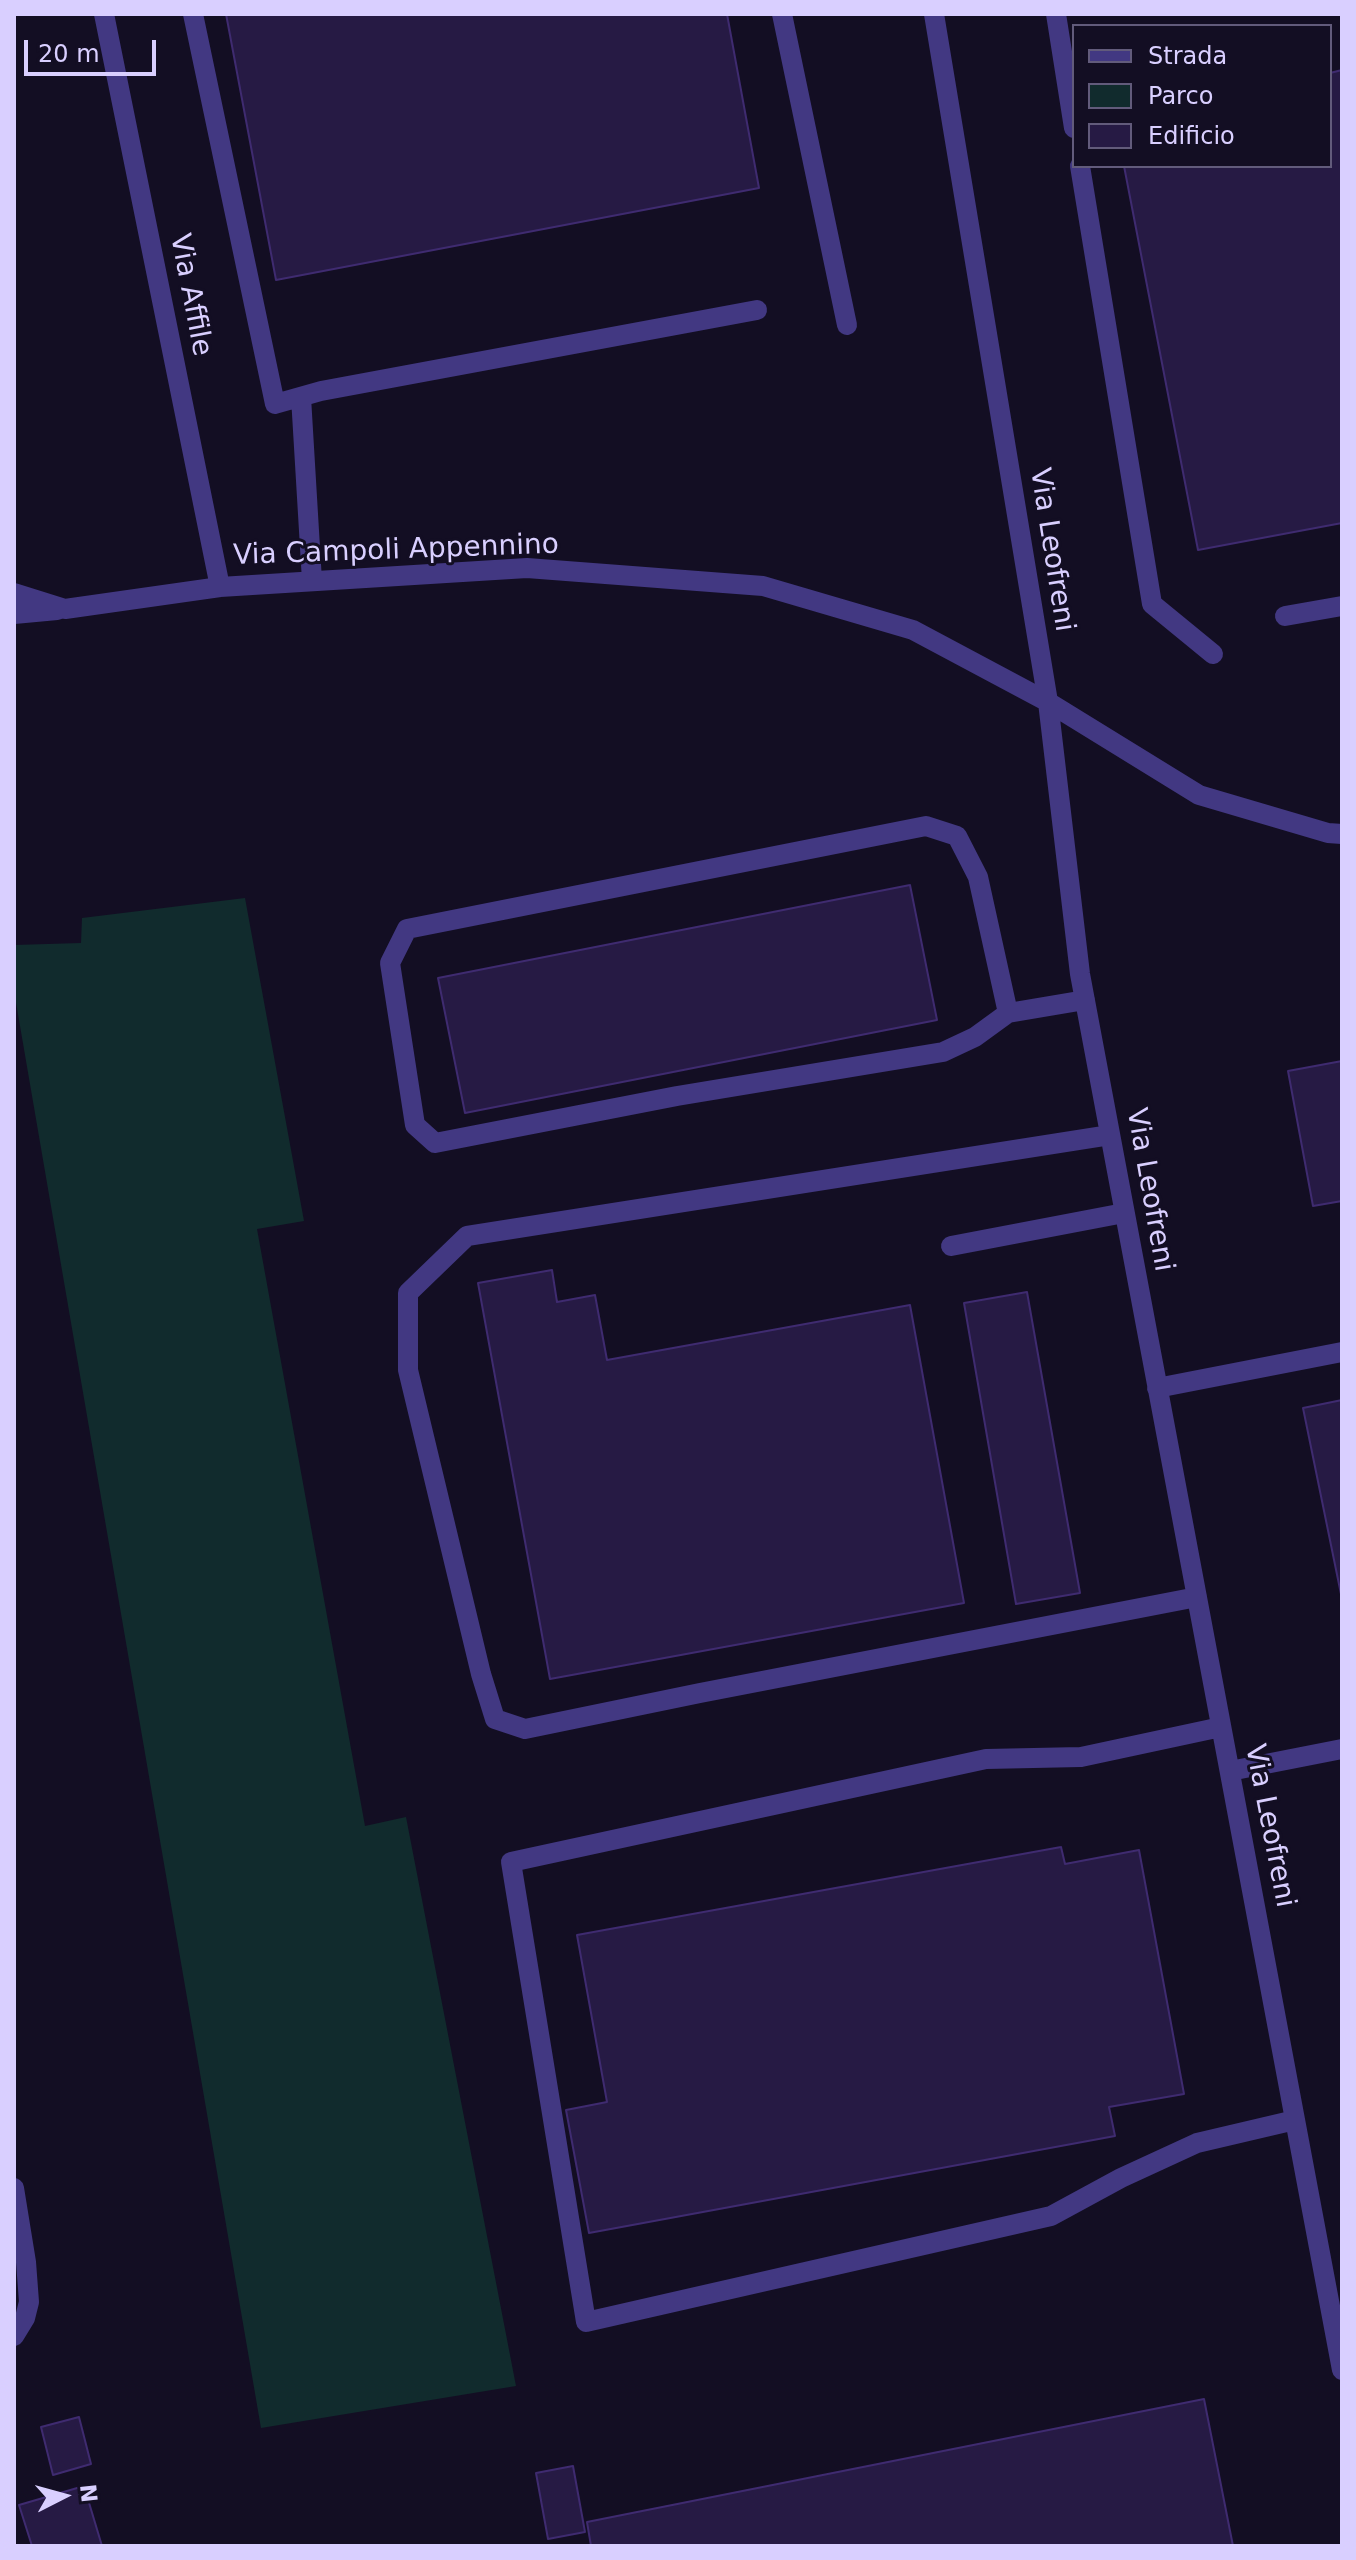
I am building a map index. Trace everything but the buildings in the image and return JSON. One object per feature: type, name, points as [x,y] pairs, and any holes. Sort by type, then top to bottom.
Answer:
[{"type":"street","name":"Via Affile","points":[[104,14],[220,587]]},
{"type":"street","points":[[193,14],[275,404],[321,391],[757,310]]},
{"type":"street","points":[[782,14],[847,325]]},
{"type":"street","name":"Via Leofreni","points":[[934,14],[1048,702],[1085,1000],[1342,2370]]},
{"type":"street","points":[[1056,14],[1072,115]]},
{"type":"street","points":[[1080,168],[1152,604],[1213,654]]},
{"type":"street","points":[[301,397],[312,581]]},
{"type":"street","name":"Via Campoli Appennino","points":[[14,593],[65,609],[220,587],[527,568],[763,586],[913,630],[1048,702],[1199,795],[1328,833],[1342,834]]},
{"type":"street","points":[[1285,616],[1342,606]]},
{"type":"street","points":[[14,614],[65,609]]},
{"type":"street","points":[[1008,1013],[978,877],[957,836],[926,826],[407,929],[390,963],[415,1125],[435,1143],[677,1096],[943,1052],[975,1037],[1008,1013],[1085,1000]]},
{"type":"street","points":[[1110,1135],[467,1236],[408,1293],[408,1370],[481,1674],[495,1719],[525,1729],[1197,1597]]},
{"type":"street","points":[[951,1246],[1124,1213]]},
{"type":"street","points":[[1157,1388],[1342,1352]]},
{"type":"street","points":[[1221,1727],[1081,1757],[986,1759],[511,1862],[586,2322],[1051,2216],[1121,2178],[1197,2143],[1295,2120]]},
{"type":"street","points":[[1230,1771],[1342,1749]]},
{"type":"street","points":[[14,2188],[29,2302],[25,2318],[14,2336]]},
{"type":"green space","points":[[245,898],[304,1221],[257,1229],[365,1826],[406,1817],[516,2386],[261,2428],[14,991],[14,945],[81,943],[82,918]]}]
